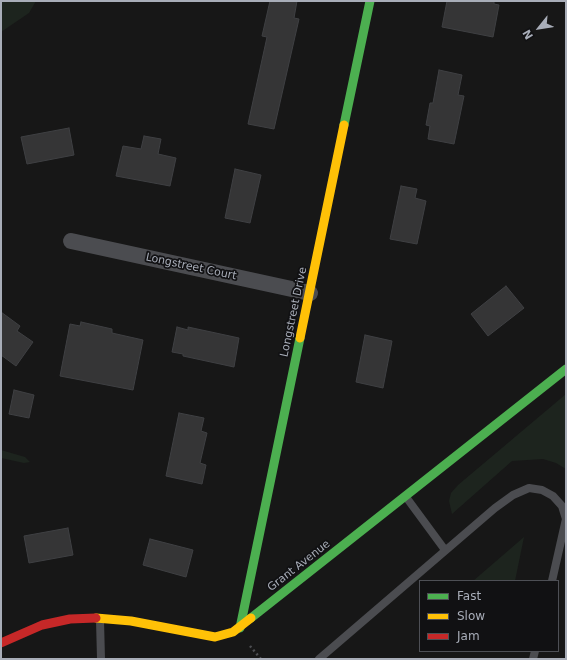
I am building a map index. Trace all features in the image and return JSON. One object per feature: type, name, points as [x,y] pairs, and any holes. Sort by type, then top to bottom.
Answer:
[{"type":"street","name":"Longstreet Drive","points":[[240,628],[370,1]]},
{"type":"street","name":"Longstreet Court","points":[[71,242],[310,293]]},
{"type":"street","name":"Grant Avenue","points":[[1,643],[42,625],[70,619],[100,618],[131,621],[206,636],[225,635],[240,628],[566,369]]},
{"type":"lane","points":[[319,659],[446,550],[513,495],[529,488],[542,490],[553,496],[562,506],[566,519],[552,580]]},
{"type":"lane","points":[[406,497],[446,550]]},
{"type":"lane","points":[[100,618],[101,659]]},
{"type":"shaded area","points":[[1,1],[36,1],[29,13],[1,32]]},
{"type":"shaded area","points":[[566,394],[566,469],[556,463],[543,459],[512,461],[452,514],[449,501],[451,493],[458,485]]},
{"type":"shaded area","points":[[1,450],[25,457],[30,462],[24,463],[1,458]]},
{"type":"shaded area","points":[[524,537],[515,580],[474,580]]},
{"type":"building","points":[[270,1],[297,1],[294,18],[299,19],[274,129],[248,124],[267,37],[262,36]]},
{"type":"building","points":[[447,1],[494,1],[494,4],[499,5],[493,37],[442,27]]},
{"type":"building","points":[[439,70],[462,75],[458,95],[464,96],[454,144],[428,139],[430,126],[426,125],[430,103],[433,103]]},
{"type":"building","points":[[69,128],[74,155],[27,164],[21,137]]},
{"type":"building","points":[[144,136],[161,139],[158,154],[176,158],[170,186],[116,176],[123,146],[141,149]]},
{"type":"building","points":[[235,169],[261,175],[250,223],[225,218]]},
{"type":"building","points":[[401,186],[417,189],[415,198],[426,201],[417,244],[390,239]]},
{"type":"building","points":[[506,286],[524,308],[488,336],[471,314]]},
{"type":"building","points":[[1,312],[20,326],[17,331],[33,342],[16,366],[1,355]]},
{"type":"building","points":[[81,322],[112,329],[112,333],[143,340],[133,390],[60,376],[70,324],[80,326]]},
{"type":"building","points":[[177,327],[188,330],[188,327],[239,338],[234,367],[183,356],[183,354],[172,352]]},
{"type":"building","points":[[365,335],[392,341],[383,388],[356,382]]},
{"type":"building","points":[[14,390],[34,395],[29,418],[9,414]]},
{"type":"building","points":[[179,413],[204,418],[201,431],[207,433],[200,463],[206,465],[202,484],[166,476]]},
{"type":"building","points":[[68,528],[73,555],[29,563],[24,536]]},
{"type":"building","points":[[150,539],[193,550],[186,577],[143,565]]},
{"type":"traffic: fast","points":[[344,125],[370,1]]},
{"type":"traffic: fast","points":[[240,628],[300,338]]},
{"type":"traffic: fast","points":[[251,618],[566,369]]},
{"type":"traffic: slow","points":[[300,338],[344,125]]},
{"type":"traffic: slow","points":[[96,618],[131,621],[215,637],[233,632],[251,618]]},
{"type":"traffic: jam","points":[[1,643],[42,625],[70,619],[96,618]]}]
